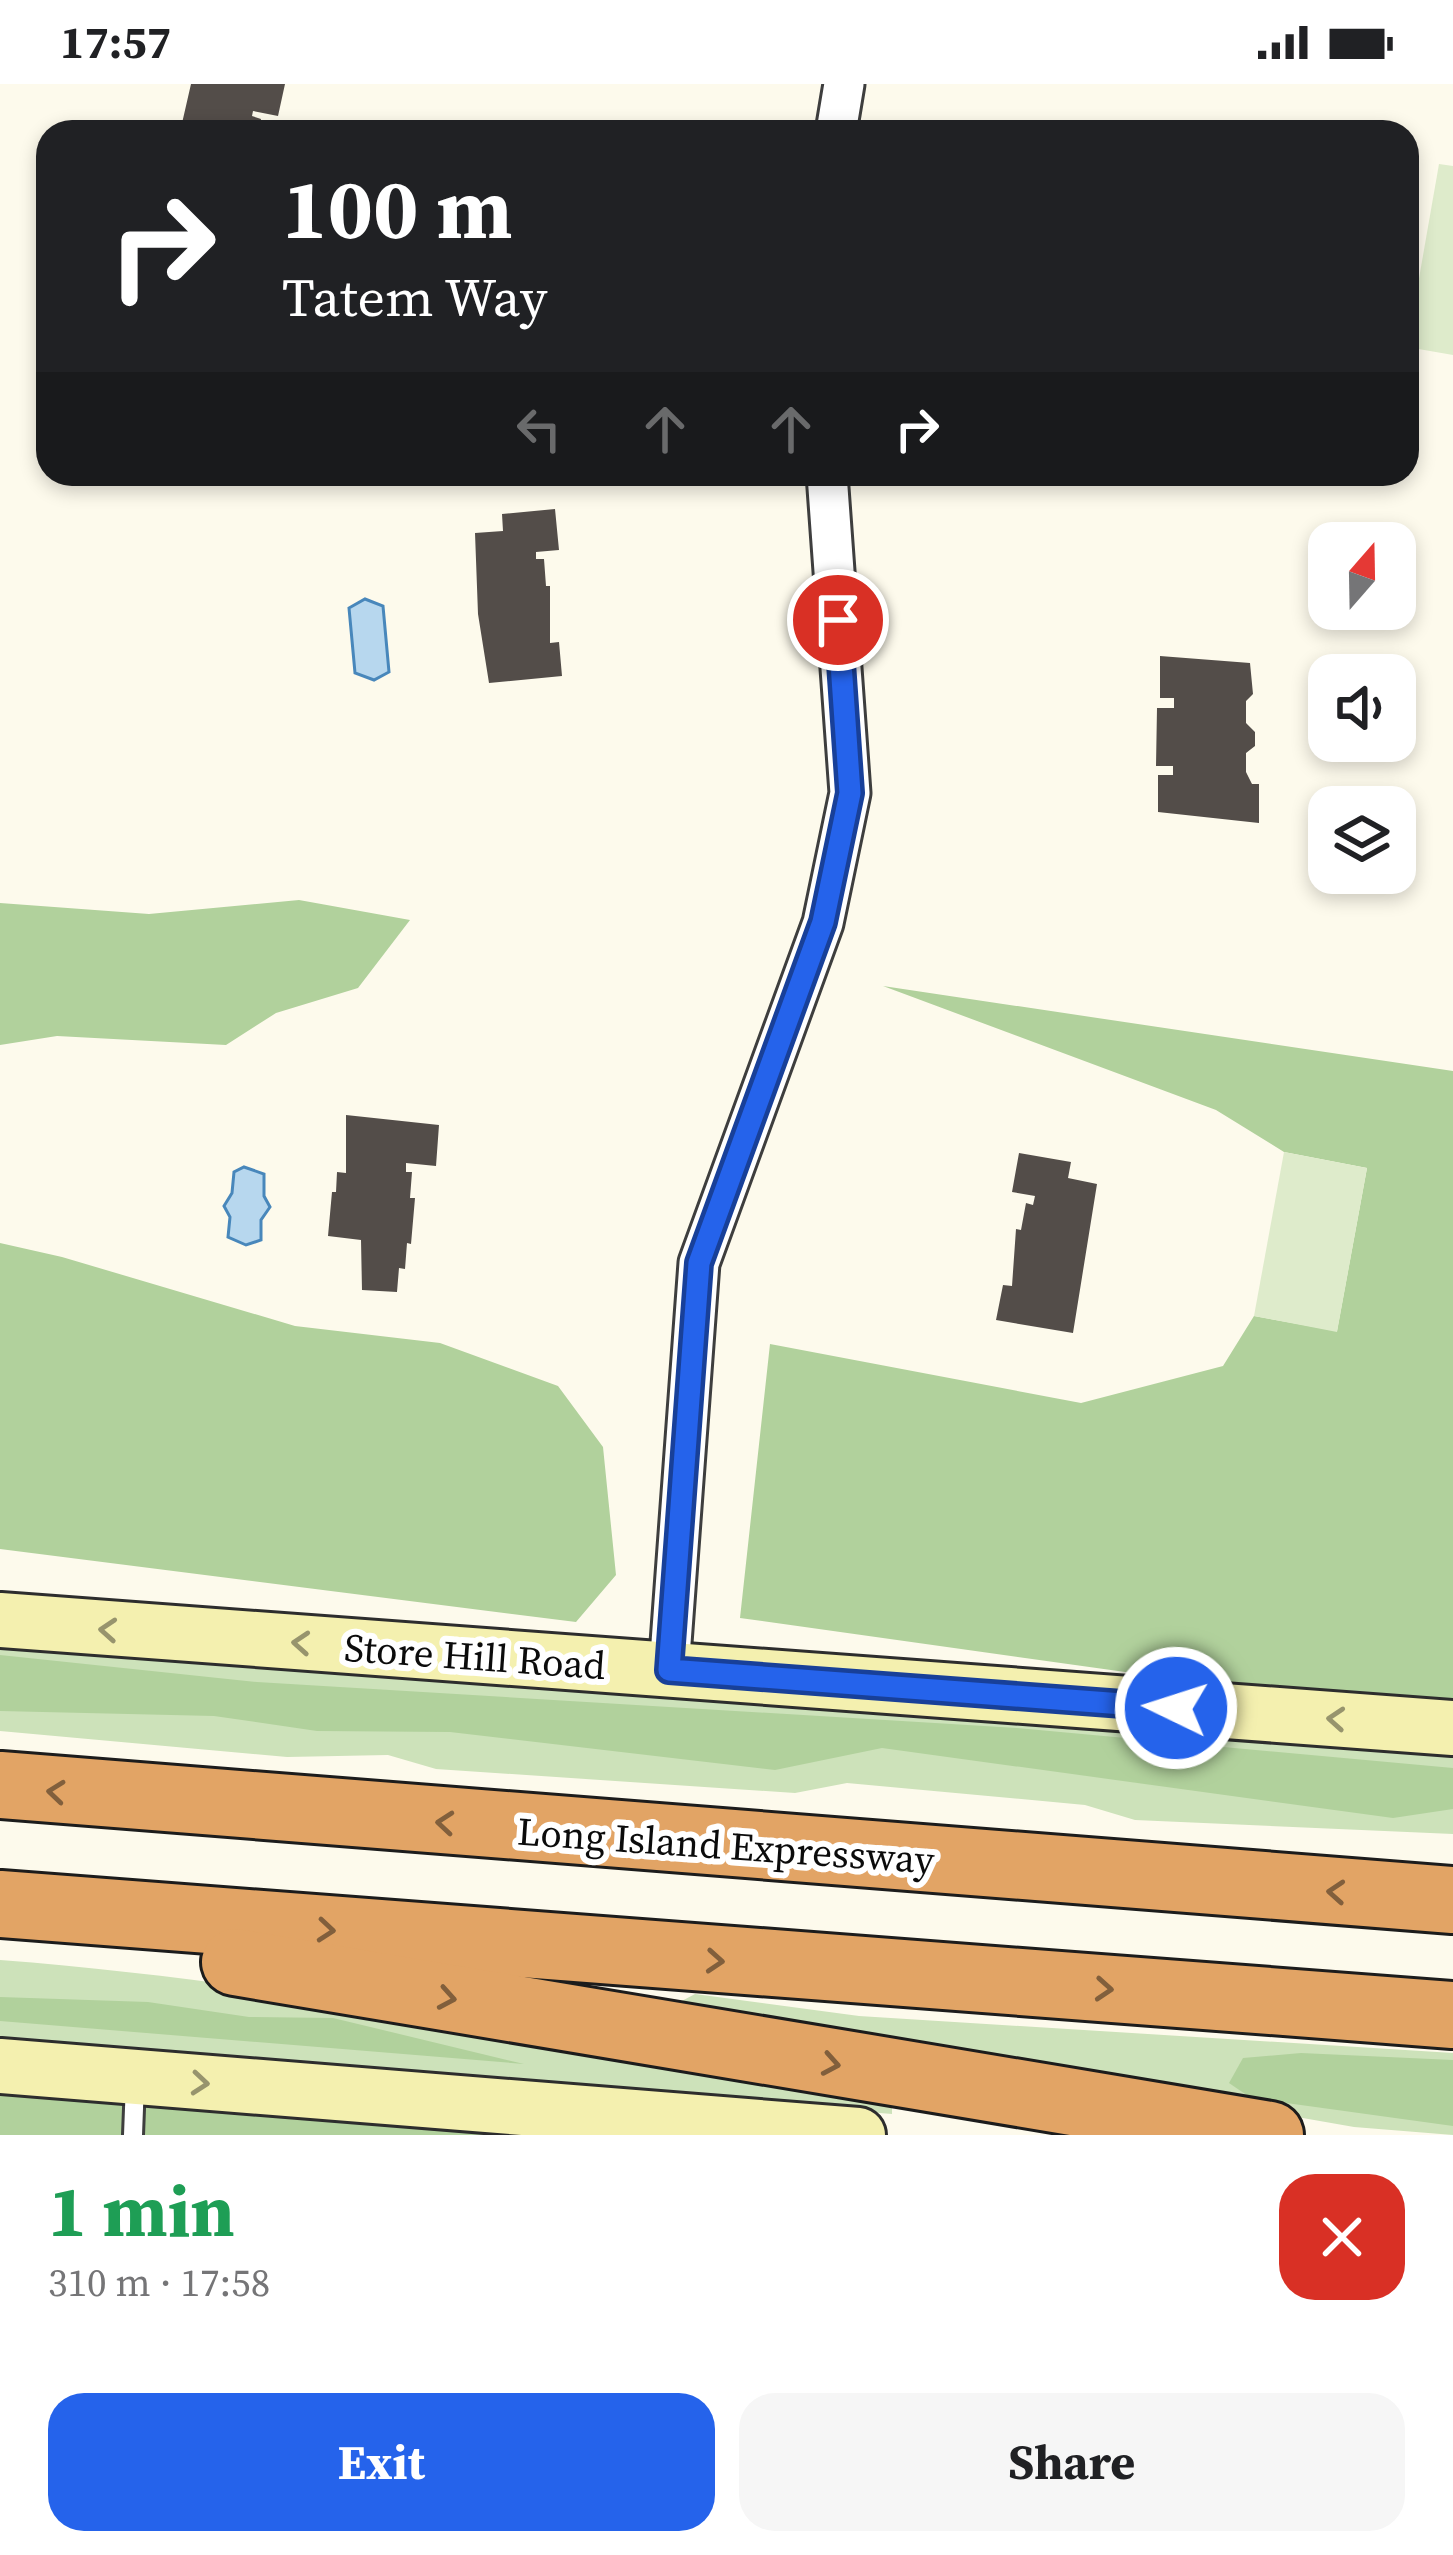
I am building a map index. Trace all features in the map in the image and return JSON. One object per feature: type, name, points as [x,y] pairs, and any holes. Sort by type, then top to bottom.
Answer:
[{"type":"highway","name":"Long Island Expressway","points":[[0,1786],[1453,1900]]},
{"type":"highway","points":[[0,1904],[1453,2015]]},
{"type":"highway","points":[[0,1925],[1270,2135]]},
{"type":"main road","name":"Store Hill Road","points":[[0,1620],[1453,1728]]},
{"type":"main road","points":[[0,2066],[858,2135]]},
{"type":"street","points":[[838,120],[844,84]]},
{"type":"street","points":[[669,1670],[699,1263],[823,922],[850,793],[828,486]]},
{"type":"lane","points":[[133,2135],[136,2078]]},
{"type":"green space","points":[[1439,164],[1453,166],[1453,355],[1419,349],[1419,278]]},
{"type":"green space","points":[[299,900],[410,920],[358,988],[276,1013],[226,1045],[57,1036],[0,1045],[0,903],[149,914]]},
{"type":"green space","points":[[883,986],[1453,1071],[1453,1718],[740,1618],[770,1344],[1081,1403],[1223,1366],[1254,1316],[1337,1331],[1367,1168],[1284,1152],[1216,1110]]},
{"type":"green space","points":[[1284,1152],[1367,1168],[1337,1332],[1254,1316]]},
{"type":"green space","points":[[0,1243],[295,1326],[440,1343],[558,1386],[603,1447],[616,1575],[576,1622],[0,1549]]},
{"type":"green space","points":[[0,1647],[1453,1745],[1453,1834],[1135,1820],[1085,1805],[847,1783],[795,1793],[436,1769],[388,1755],[287,1757],[0,1731]]},
{"type":"green space","points":[[0,1655],[257,1682],[1017,1728],[1453,1768],[1453,1809],[1393,1818],[882,1748],[775,1770],[450,1732],[317,1731],[214,1716],[0,1711]]},
{"type":"green space","points":[[0,1960],[224,1984],[448,2018],[892,2098],[892,2114],[0,2040]]},
{"type":"green space","points":[[695,1994],[859,2016],[1453,2053],[1453,2135],[1354,2127],[690,2010],[680,2002]]},
{"type":"green space","points":[[0,1997],[148,2002],[249,2017],[333,2018],[524,2064],[0,2021]]},
{"type":"green space","points":[[1301,2053],[1453,2060],[1453,2126],[1251,2098],[1229,2083],[1243,2058]]},
{"type":"green space","points":[[0,2066],[858,2135],[0,2135]]},
{"type":"water","points":[[365,599],[383,606],[389,672],[374,680],[355,673],[349,608]]},
{"type":"water","points":[[244,1167],[264,1174],[264,1196],[270,1207],[261,1220],[261,1240],[246,1245],[228,1237],[230,1217],[224,1206],[232,1193],[234,1172]]},
{"type":"building","points":[[191,84],[285,84],[278,116],[253,111],[252,116],[261,120],[183,120]]},
{"type":"building","points":[[555,509],[559,550],[536,552],[536,559],[544,559],[546,586],[550,586],[550,643],[559,642],[562,676],[489,683],[478,614],[475,533],[503,531],[502,514]]},
{"type":"building","points":[[1160,656],[1250,663],[1253,694],[1246,701],[1246,723],[1255,732],[1255,746],[1246,753],[1246,772],[1252,784],[1259,784],[1259,823],[1158,812],[1158,775],[1173,775],[1173,766],[1156,766],[1157,708],[1174,708],[1174,698],[1160,698]]},
{"type":"building","points":[[346,1115],[439,1125],[436,1166],[406,1163],[406,1172],[412,1172],[410,1198],[415,1198],[411,1244],[407,1243],[405,1269],[399,1268],[397,1292],[362,1290],[361,1240],[328,1236],[337,1172],[346,1173]]},
{"type":"building","points":[[1019,1153],[1071,1162],[1068,1178],[1097,1184],[1073,1333],[996,1320],[1003,1285],[1012,1286],[1016,1229],[1021,1230],[1026,1203],[1033,1205],[1035,1196],[1012,1192]]},
{"type":"route","points":[[838,620],[850,793],[823,922],[699,1263],[669,1670],[1176,1708]]}]
